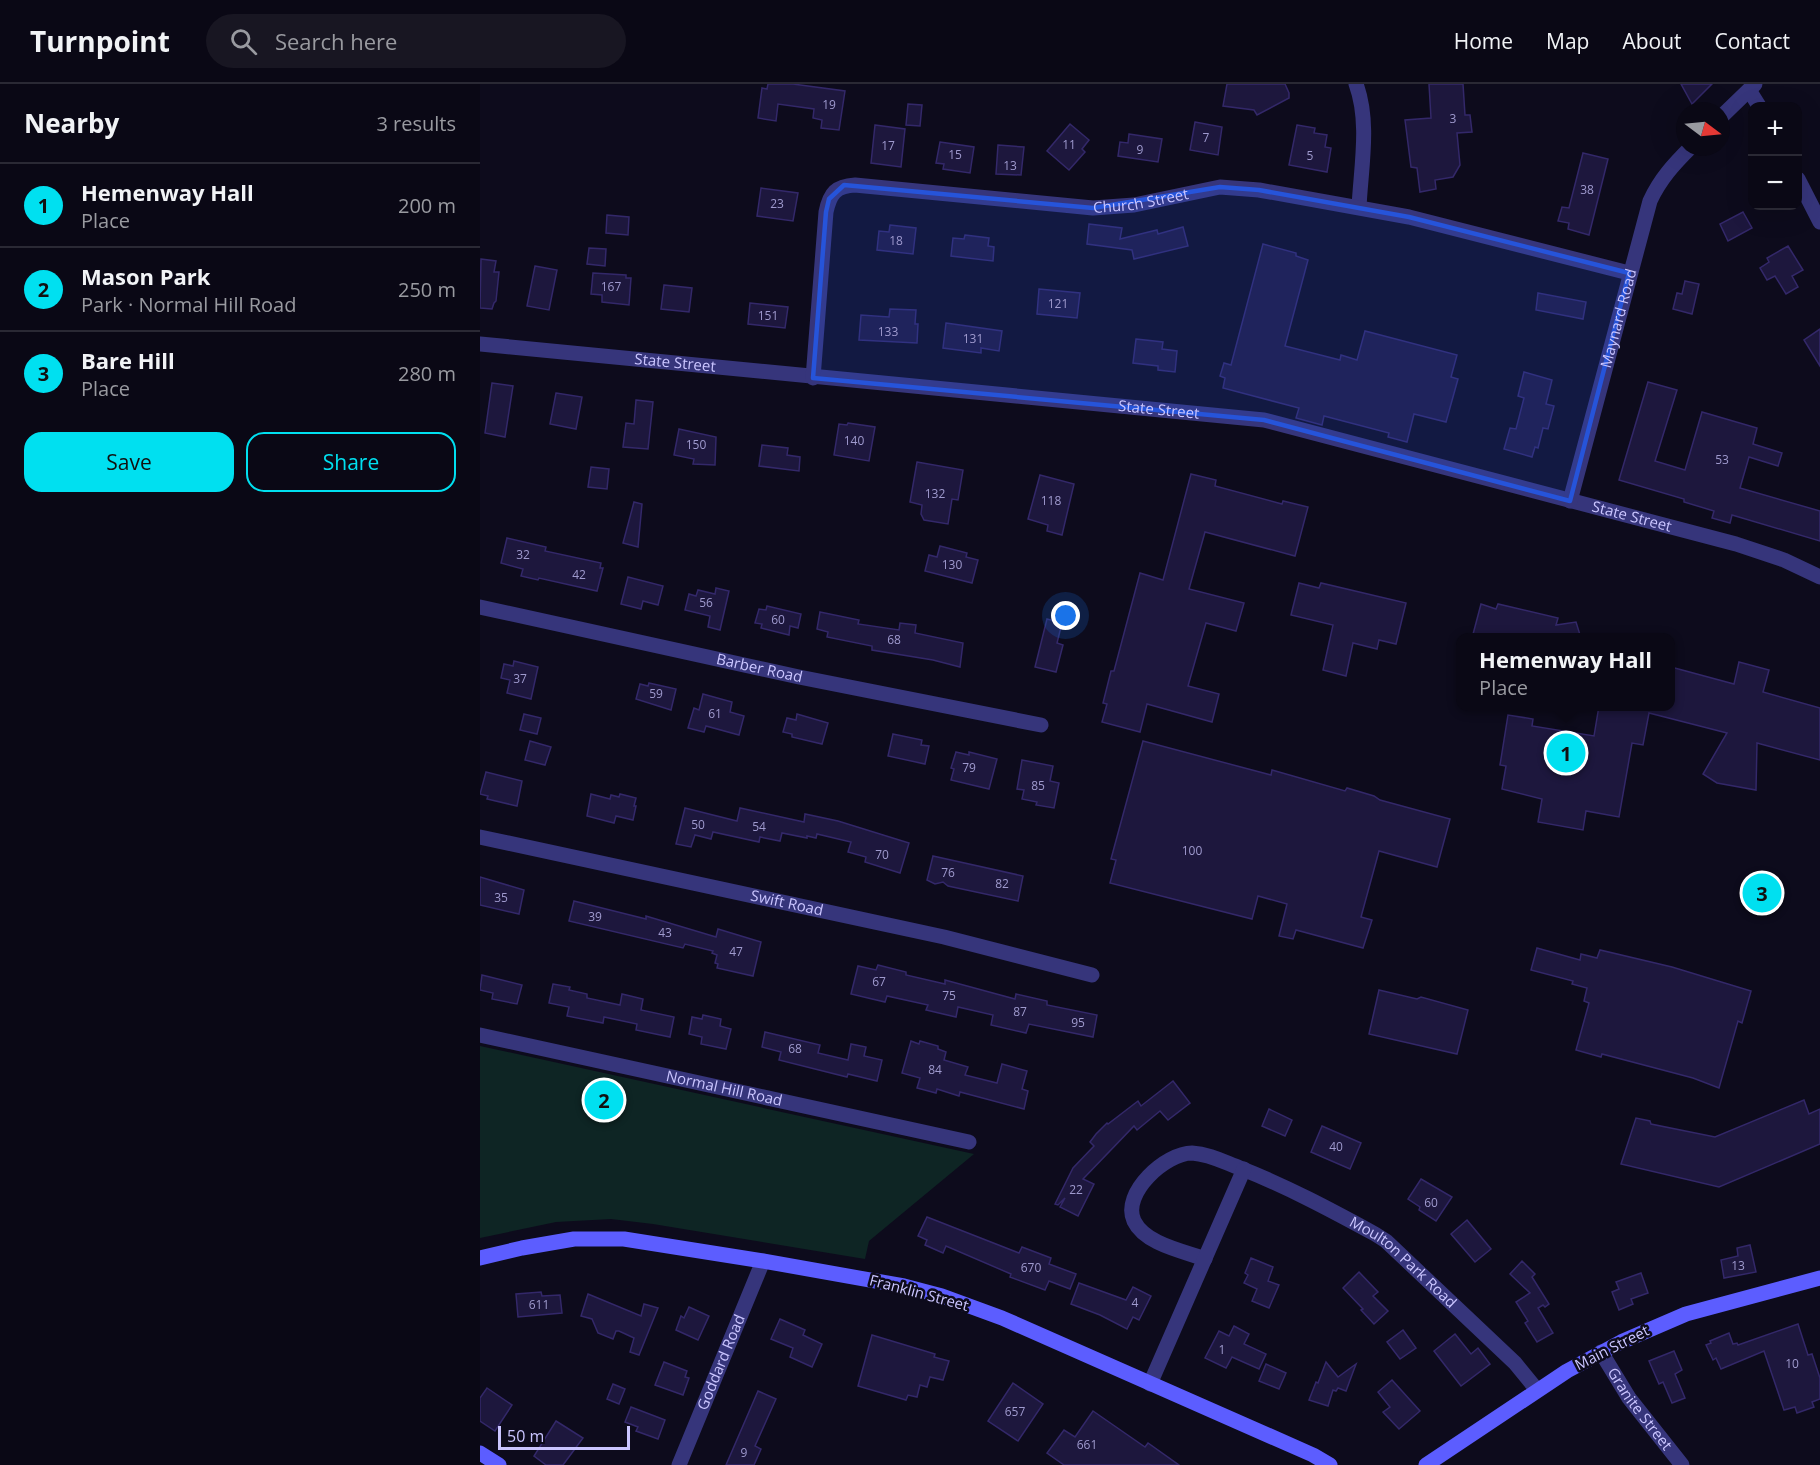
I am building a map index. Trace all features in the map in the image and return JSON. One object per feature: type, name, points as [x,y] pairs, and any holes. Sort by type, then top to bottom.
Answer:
[{"type":"street","points":[[1356,84],[1361,102],[1363,131],[1359,207]]},
{"type":"street","points":[[1730,108],[1752,87],[1758,102]]},
{"type":"street","name":"Maynard Road","points":[[1570,501],[1645,217],[1656,186],[1682,156]]},
{"type":"street","name":"Church Street","points":[[813,378],[826,212],[829,199],[835,190],[844,185],[1093,208],[1134,205],[1220,187],[1259,190],[1359,207],[1458,229],[1629,273]]},
{"type":"street","points":[[1802,188],[1820,222]]},
{"type":"street","name":"State Street","points":[[480,345],[1264,420],[1736,544],[1784,560],[1820,577]]},
{"type":"street","name":"Barber Road","points":[[480,607],[799,677],[1041,725]]},
{"type":"street","name":"Swift Road","points":[[480,837],[944,937],[1092,975]]},
{"type":"street","name":"Normal Hill Road","points":[[480,1035],[969,1142]]},
{"type":"street","name":"Moulton Park Road","points":[[1205,1259],[1149,1237],[1134,1220],[1132,1210],[1133,1199],[1138,1188],[1148,1177],[1180,1155],[1190,1153],[1244,1169],[1386,1241],[1515,1364],[1537,1390]]},
{"type":"street","points":[[1150,1383],[1244,1169]]},
{"type":"street","name":"Franklin Street","points":[[480,1258],[549,1242],[601,1238],[648,1242],[763,1261],[862,1278],[942,1296],[1002,1318],[1330,1465]]},
{"type":"street","name":"Goddard Road","points":[[679,1465],[763,1261]]},
{"type":"street","name":"Main Street","points":[[1426,1465],[1537,1390],[1601,1352],[1653,1327],[1686,1314],[1820,1278]]},
{"type":"street","name":"Granite Street","points":[[1601,1352],[1629,1398],[1682,1465]]},
{"type":"street","points":[[480,1453],[499,1465]]},
{"type":"highlighted area","points":[[844,185],[1093,208],[1220,187],[1259,190],[1409,217],[1629,273],[1570,501],[1264,420],[813,378],[826,212],[829,199]]},
{"type":"green space","points":[[480,1046],[974,1154],[869,1241],[865,1259],[611,1219],[556,1222],[480,1238]]},
{"type":"building","points":[[768,84],[793,84],[845,91],[839,130],[821,128],[822,120],[813,118],[814,109],[778,104],[776,121],[758,118],[762,88],[767,89]]},
{"type":"building","points":[[1227,84],[1285,84],[1289,98],[1257,115],[1254,110],[1223,106]]},
{"type":"building","points":[[1429,84],[1463,84],[1465,115],[1470,115],[1472,132],[1457,133],[1460,165],[1453,177],[1435,180],[1436,189],[1420,192],[1417,168],[1411,167],[1405,120],[1431,118]]},
{"type":"building","points":[[1681,84],[1712,84],[1694,102],[1691,102]]},
{"type":"building","points":[[908,104],[922,105],[920,126],[906,125]]},
{"type":"building","points":[[1195,122],[1222,127],[1218,155],[1190,150]]},
{"type":"building","points":[[1070,124],[1089,140],[1082,149],[1085,152],[1069,170],[1047,151]]},
{"type":"building","points":[[875,125],[905,129],[901,167],[871,163]]},
{"type":"building","points":[[1297,125],[1315,128],[1314,133],[1327,135],[1325,147],[1331,148],[1327,172],[1289,165]]},
{"type":"building","points":[[1129,134],[1162,139],[1158,162],[1118,156],[1120,142],[1128,143]]},
{"type":"building","points":[[940,142],[974,147],[970,173],[943,169],[944,164],[936,163]]},
{"type":"building","points":[[998,145],[1024,147],[1021,175],[996,174]]},
{"type":"building","points":[[1583,153],[1608,159],[1589,235],[1568,229],[1569,223],[1558,221],[1562,207],[1569,208]]},
{"type":"building","points":[[761,188],[798,193],[793,221],[757,216]]},
{"type":"building","points":[[1743,212],[1752,228],[1728,241],[1720,224]]},
{"type":"building","points":[[607,215],[629,217],[628,235],[606,233]]},
{"type":"building","points":[[1089,224],[1122,228],[1120,239],[1157,230],[1158,234],[1183,227],[1188,246],[1134,259],[1132,250],[1087,244]]},
{"type":"building","points":[[890,225],[916,228],[913,254],[877,250],[879,231],[889,232]]},
{"type":"building","points":[[965,235],[989,238],[988,246],[994,247],[993,261],[951,256],[953,238],[964,239]]},
{"type":"building","points":[[1263,244],[1296,253],[1296,256],[1308,260],[1285,346],[1340,360],[1341,355],[1357,360],[1365,331],[1457,355],[1451,377],[1458,379],[1446,422],[1414,414],[1407,442],[1388,437],[1389,433],[1324,416],[1322,425],[1296,418],[1299,408],[1223,388],[1225,378],[1220,376],[1224,363],[1231,365]]},
{"type":"building","points":[[1788,246],[1803,270],[1792,276],[1798,287],[1786,294],[1775,276],[1767,280],[1760,268],[1769,262],[1767,258]]},
{"type":"building","points":[[589,248],[606,249],[605,266],[587,264]]},
{"type":"building","points":[[481,259],[496,261],[494,272],[499,272],[496,301],[492,309],[480,308]]},
{"type":"building","points":[[535,266],[557,270],[549,310],[527,306]]},
{"type":"building","points":[[593,273],[626,275],[626,278],[631,278],[629,305],[602,302],[602,295],[591,294]]},
{"type":"building","points":[[1685,281],[1699,284],[1692,314],[1673,309],[1677,293],[1682,294]]},
{"type":"building","points":[[664,285],[692,288],[689,312],[661,309]]},
{"type":"building","points":[[1039,289],[1080,293],[1077,318],[1037,314]]},
{"type":"building","points":[[1538,293],[1586,302],[1583,319],[1536,310]]},
{"type":"building","points":[[750,303],[788,307],[785,328],[748,324]]},
{"type":"building","points":[[890,309],[916,310],[917,343],[859,340],[861,315],[889,317]]},
{"type":"building","points":[[946,323],[1002,331],[999,351],[981,348],[981,353],[943,348]]},
{"type":"building","points":[[1820,329],[1820,366],[1804,340]]},
{"type":"building","points":[[1136,339],[1163,342],[1162,349],[1177,351],[1175,372],[1158,370],[1158,366],[1133,363]]},
{"type":"building","points":[[1524,372],[1552,380],[1546,404],[1554,406],[1548,429],[1543,428],[1538,448],[1535,447],[1532,457],[1504,449],[1510,428],[1516,429],[1524,398],[1518,396]]},
{"type":"building","points":[[1648,382],[1677,390],[1655,461],[1685,470],[1702,412],[1757,428],[1753,444],[1782,453],[1778,466],[1749,457],[1740,488],[1820,511],[1820,541],[1732,515],[1730,523],[1712,518],[1714,511],[1684,502],[1684,499],[1619,480]]},
{"type":"building","points":[[492,383],[513,386],[505,437],[485,433]]},
{"type":"building","points":[[556,393],[582,397],[576,429],[550,424]]},
{"type":"building","points":[[636,400],[653,402],[648,449],[623,447],[626,423],[634,424]]},
{"type":"building","points":[[848,423],[875,427],[869,461],[834,455],[839,424],[847,425]]},
{"type":"building","points":[[679,429],[716,437],[715,465],[693,464],[694,459],[674,455]]},
{"type":"building","points":[[762,445],[788,448],[787,455],[800,457],[799,471],[759,466]]},
{"type":"building","points":[[917,462],[963,470],[958,500],[952,499],[948,524],[924,520],[921,514],[922,505],[910,502]]},
{"type":"building","points":[[591,467],[609,469],[607,489],[588,487]]},
{"type":"building","points":[[1191,474],[1216,480],[1215,486],[1282,504],[1283,501],[1308,507],[1295,556],[1205,532],[1189,589],[1244,603],[1236,631],[1206,623],[1188,686],[1219,694],[1212,722],[1147,704],[1140,732],[1102,722],[1107,704],[1103,703],[1111,671],[1114,671],[1140,573],[1163,580]]},
{"type":"building","points":[[1040,475],[1074,484],[1062,535],[1047,531],[1048,525],[1028,519]]},
{"type":"building","points":[[634,502],[642,504],[638,547],[623,543]]},
{"type":"building","points":[[507,538],[546,547],[545,551],[601,563],[600,568],[603,568],[597,591],[521,576],[523,569],[501,563]]},
{"type":"building","points":[[940,546],[967,553],[966,557],[978,560],[972,583],[925,571],[929,555],[937,557]]},
{"type":"building","points":[[628,577],[663,586],[658,605],[643,601],[641,609],[621,604]]},
{"type":"building","points":[[1299,583],[1319,588],[1321,583],[1406,603],[1396,644],[1379,640],[1377,649],[1353,643],[1346,676],[1323,670],[1333,625],[1291,615]]},
{"type":"building","points":[[716,588],[729,591],[720,630],[708,627],[710,616],[685,610],[689,594],[696,596],[698,590],[715,594]]},
{"type":"building","points":[[1481,604],[1496,609],[1498,604],[1558,618],[1556,625],[1576,622],[1579,633],[1473,633]]},
{"type":"building","points":[[767,606],[801,614],[798,628],[790,626],[789,635],[761,628],[762,624],[755,623],[759,609],[766,610]]},
{"type":"building","points":[[820,612],[859,620],[858,624],[899,630],[900,623],[916,625],[915,633],[963,643],[960,667],[872,650],[872,646],[827,637],[828,632],[817,629]]},
{"type":"building","points":[[1047,619],[1062,623],[1057,643],[1063,645],[1056,672],[1035,667]]},
{"type":"building","points":[[514,661],[538,667],[531,699],[507,693],[510,680],[501,678],[504,664],[513,666]]},
{"type":"building","points":[[1739,662],[1769,670],[1763,692],[1820,708],[1820,760],[1757,743],[1756,790],[1717,783],[1703,774],[1727,733],[1649,713],[1643,745],[1632,743],[1619,817],[1586,811],[1583,830],[1538,822],[1542,799],[1502,789],[1506,766],[1500,765],[1508,715],[1533,719],[1532,726],[1594,736],[1598,711],[1675,711],[1675,668],[1734,684]]},
{"type":"building","points":[[649,683],[676,689],[671,710],[636,699],[640,684],[648,686]]},
{"type":"building","points":[[703,694],[732,702],[730,712],[744,716],[739,735],[706,726],[704,732],[688,728],[694,708],[699,710]]},
{"type":"building","points":[[524,714],[541,718],[537,734],[520,730]]},
{"type":"building","points":[[797,714],[828,723],[822,744],[792,737],[792,734],[783,732],[787,718],[796,720]]},
{"type":"building","points":[[893,734],[922,740],[921,745],[929,746],[925,764],[888,756]]},
{"type":"building","points":[[530,741],[551,747],[545,765],[525,760]]},
{"type":"building","points":[[1143,741],[1271,775],[1272,770],[1345,791],[1347,788],[1380,800],[1450,819],[1437,867],[1379,851],[1361,917],[1372,920],[1363,948],[1296,930],[1293,939],[1279,936],[1287,904],[1258,896],[1252,919],[1110,883],[1116,860],[1111,859]]},
{"type":"building","points":[[956,752],[969,755],[969,752],[997,759],[989,789],[951,780],[954,769],[951,768]]},
{"type":"building","points":[[1022,760],[1053,766],[1050,781],[1059,783],[1054,808],[1036,805],[1037,802],[1022,799],[1024,790],[1017,789]]},
{"type":"building","points":[[486,772],[522,781],[517,806],[487,799],[488,796],[480,794]]},
{"type":"building","points":[[591,794],[610,799],[611,795],[619,797],[620,794],[636,798],[633,820],[616,816],[614,823],[587,816]]},
{"type":"building","points":[[685,808],[737,821],[740,808],[804,822],[805,814],[838,821],[909,843],[900,873],[865,862],[866,857],[848,852],[851,842],[817,834],[816,838],[807,836],[807,838],[782,833],[780,841],[760,837],[759,842],[713,832],[711,839],[695,835],[691,847],[676,844]]},
{"type":"building","points":[[933,856],[1023,876],[1018,901],[948,886],[943,882],[935,884],[927,880]]},
{"type":"building","points":[[480,877],[524,890],[519,914],[480,905]]},
{"type":"building","points":[[574,901],[646,919],[646,916],[716,937],[718,929],[761,942],[753,976],[717,968],[718,964],[715,963],[717,955],[712,953],[713,951],[685,944],[683,948],[569,921]]},
{"type":"building","points":[[1537,948],[1580,960],[1581,954],[1597,958],[1600,950],[1672,967],[1751,991],[1742,1023],[1738,1021],[1719,1088],[1693,1078],[1602,1054],[1601,1057],[1576,1050],[1589,1003],[1584,1001],[1587,988],[1572,984],[1573,981],[1531,970]]},
{"type":"building","points":[[878,965],[906,972],[906,975],[945,984],[945,980],[1015,999],[1016,994],[1047,1001],[1047,1005],[1097,1015],[1093,1037],[1029,1024],[1026,1033],[991,1025],[993,1015],[958,1007],[956,1017],[926,1010],[928,1005],[887,996],[885,1002],[851,994],[858,966],[876,970]]},
{"type":"building","points":[[482,975],[522,985],[517,1004],[492,999],[493,993],[480,990]]},
{"type":"building","points":[[553,984],[570,987],[569,990],[587,994],[587,998],[620,1005],[622,994],[643,999],[641,1010],[674,1017],[670,1037],[636,1030],[637,1024],[604,1017],[603,1023],[567,1016],[569,1007],[549,1003]]},
{"type":"building","points":[[1379,990],[1417,999],[1421,997],[1468,1010],[1457,1054],[1369,1034]]},
{"type":"building","points":[[703,1015],[721,1019],[720,1026],[731,1029],[726,1049],[701,1044],[702,1037],[689,1034],[692,1017],[702,1019]]},
{"type":"building","points":[[765,1032],[820,1045],[818,1053],[848,1060],[851,1044],[866,1047],[864,1056],[882,1060],[877,1081],[848,1074],[847,1077],[779,1060],[781,1052],[762,1047]]},
{"type":"building","points":[[911,1041],[938,1046],[938,1049],[946,1052],[944,1060],[968,1067],[965,1075],[997,1083],[1002,1064],[1027,1071],[1022,1089],[1028,1091],[1024,1109],[960,1092],[959,1096],[937,1089],[936,1093],[917,1088],[920,1078],[902,1073]]},
{"type":"building","points":[[1173,1081],[1190,1103],[1168,1120],[1160,1111],[1137,1130],[1134,1126],[1083,1179],[1094,1184],[1078,1216],[1060,1207],[1065,1198],[1058,1205],[1055,1204],[1073,1168],[1094,1146],[1090,1142],[1096,1134],[1107,1123],[1138,1101],[1141,1106]]},
{"type":"building","points":[[1804,1100],[1809,1114],[1820,1109],[1820,1144],[1719,1187],[1621,1164],[1636,1118],[1650,1121],[1651,1124],[1715,1137]]},
{"type":"building","points":[[1269,1109],[1292,1120],[1285,1136],[1262,1126]]},
{"type":"building","points":[[1322,1126],[1361,1143],[1350,1169],[1311,1152]]},
{"type":"building","points":[[1421,1179],[1452,1197],[1436,1221],[1419,1210],[1420,1207],[1408,1199]]},
{"type":"building","points":[[927,1217],[1019,1253],[1022,1247],[1051,1258],[1049,1264],[1076,1274],[1070,1289],[1049,1281],[1045,1290],[1010,1277],[1011,1274],[946,1246],[943,1253],[925,1245],[927,1240],[918,1236]]},
{"type":"building","points":[[1467,1220],[1491,1249],[1475,1262],[1451,1234]]},
{"type":"building","points":[[1750,1245],[1756,1272],[1724,1278],[1721,1260],[1738,1256],[1737,1248]]},
{"type":"building","points":[[1251,1258],[1273,1267],[1268,1281],[1279,1285],[1269,1308],[1252,1301],[1257,1289],[1244,1283]]},
{"type":"building","points":[[1522,1261],[1535,1274],[1532,1277],[1549,1304],[1538,1308],[1553,1333],[1537,1342],[1516,1302],[1530,1293],[1510,1274]]},
{"type":"building","points":[[1359,1272],[1378,1292],[1373,1296],[1388,1311],[1374,1324],[1343,1288]]},
{"type":"building","points":[[1641,1273],[1648,1293],[1631,1299],[1633,1304],[1619,1310],[1612,1292],[1619,1289],[1616,1282]]},
{"type":"building","points":[[1079,1283],[1126,1300],[1133,1287],[1151,1296],[1139,1320],[1133,1317],[1127,1329],[1071,1304]]},
{"type":"building","points":[[541,1292],[542,1296],[560,1295],[562,1313],[518,1317],[516,1294]]},
{"type":"building","points":[[588,1294],[641,1316],[644,1304],[658,1308],[639,1355],[630,1352],[634,1338],[619,1331],[616,1331],[613,1339],[598,1333],[592,1319],[581,1316]]},
{"type":"building","points":[[689,1307],[709,1316],[698,1340],[676,1330],[681,1316],[684,1318]]},
{"type":"building","points":[[780,1319],[805,1330],[803,1335],[822,1344],[812,1367],[790,1357],[793,1348],[771,1339]]},
{"type":"building","points":[[1798,1324],[1808,1355],[1812,1354],[1820,1378],[1820,1399],[1812,1402],[1814,1407],[1797,1413],[1795,1407],[1784,1410],[1764,1351],[1721,1369],[1716,1358],[1713,1360],[1706,1345],[1729,1333],[1733,1344],[1738,1345]]},
{"type":"building","points":[[1234,1326],[1249,1334],[1244,1344],[1266,1354],[1259,1369],[1232,1357],[1226,1368],[1205,1358],[1219,1331],[1229,1336]]},
{"type":"building","points":[[1403,1330],[1416,1348],[1400,1359],[1387,1342]]},
{"type":"building","points":[[1455,1334],[1471,1354],[1478,1348],[1490,1364],[1461,1386],[1434,1351]]},
{"type":"building","points":[[872,1335],[935,1354],[934,1357],[949,1361],[943,1380],[930,1377],[927,1387],[920,1385],[917,1397],[908,1395],[906,1400],[858,1386]]},
{"type":"building","points":[[1674,1351],[1682,1370],[1675,1374],[1685,1398],[1672,1403],[1663,1382],[1659,1384],[1649,1361]]},
{"type":"building","points":[[664,1362],[687,1371],[685,1377],[689,1378],[683,1395],[655,1385]]},
{"type":"building","points":[[1326,1362],[1338,1377],[1356,1364],[1346,1391],[1338,1388],[1336,1391],[1333,1390],[1328,1406],[1309,1400]]},
{"type":"building","points":[[1266,1364],[1286,1373],[1279,1389],[1259,1381]]},
{"type":"building","points":[[1392,1380],[1420,1411],[1399,1429],[1383,1412],[1390,1407],[1378,1392]]},
{"type":"building","points":[[1013,1383],[1043,1404],[1018,1441],[988,1421]]},
{"type":"building","points":[[613,1384],[625,1389],[619,1404],[607,1399]]},
{"type":"building","points":[[487,1388],[512,1405],[495,1431],[480,1421],[480,1398]]},
{"type":"building","points":[[758,1391],[776,1399],[755,1446],[761,1449],[754,1465],[726,1465]]},
{"type":"building","points":[[631,1407],[665,1420],[658,1439],[636,1431],[638,1427],[625,1422]]},
{"type":"building","points":[[1093,1411],[1145,1447],[1148,1443],[1179,1465],[1064,1465],[1047,1453],[1064,1430],[1075,1437]]},
{"type":"building","points":[[556,1421],[583,1438],[563,1465],[546,1465],[534,1456]]},
{"type":"place","name":"Hemenway Hall","points":[[1566,753]]},
{"type":"place","name":"Bare Hill","points":[[1762,893]]},
{"type":"place","name":"Mason Park","points":[[604,1100]]}]
